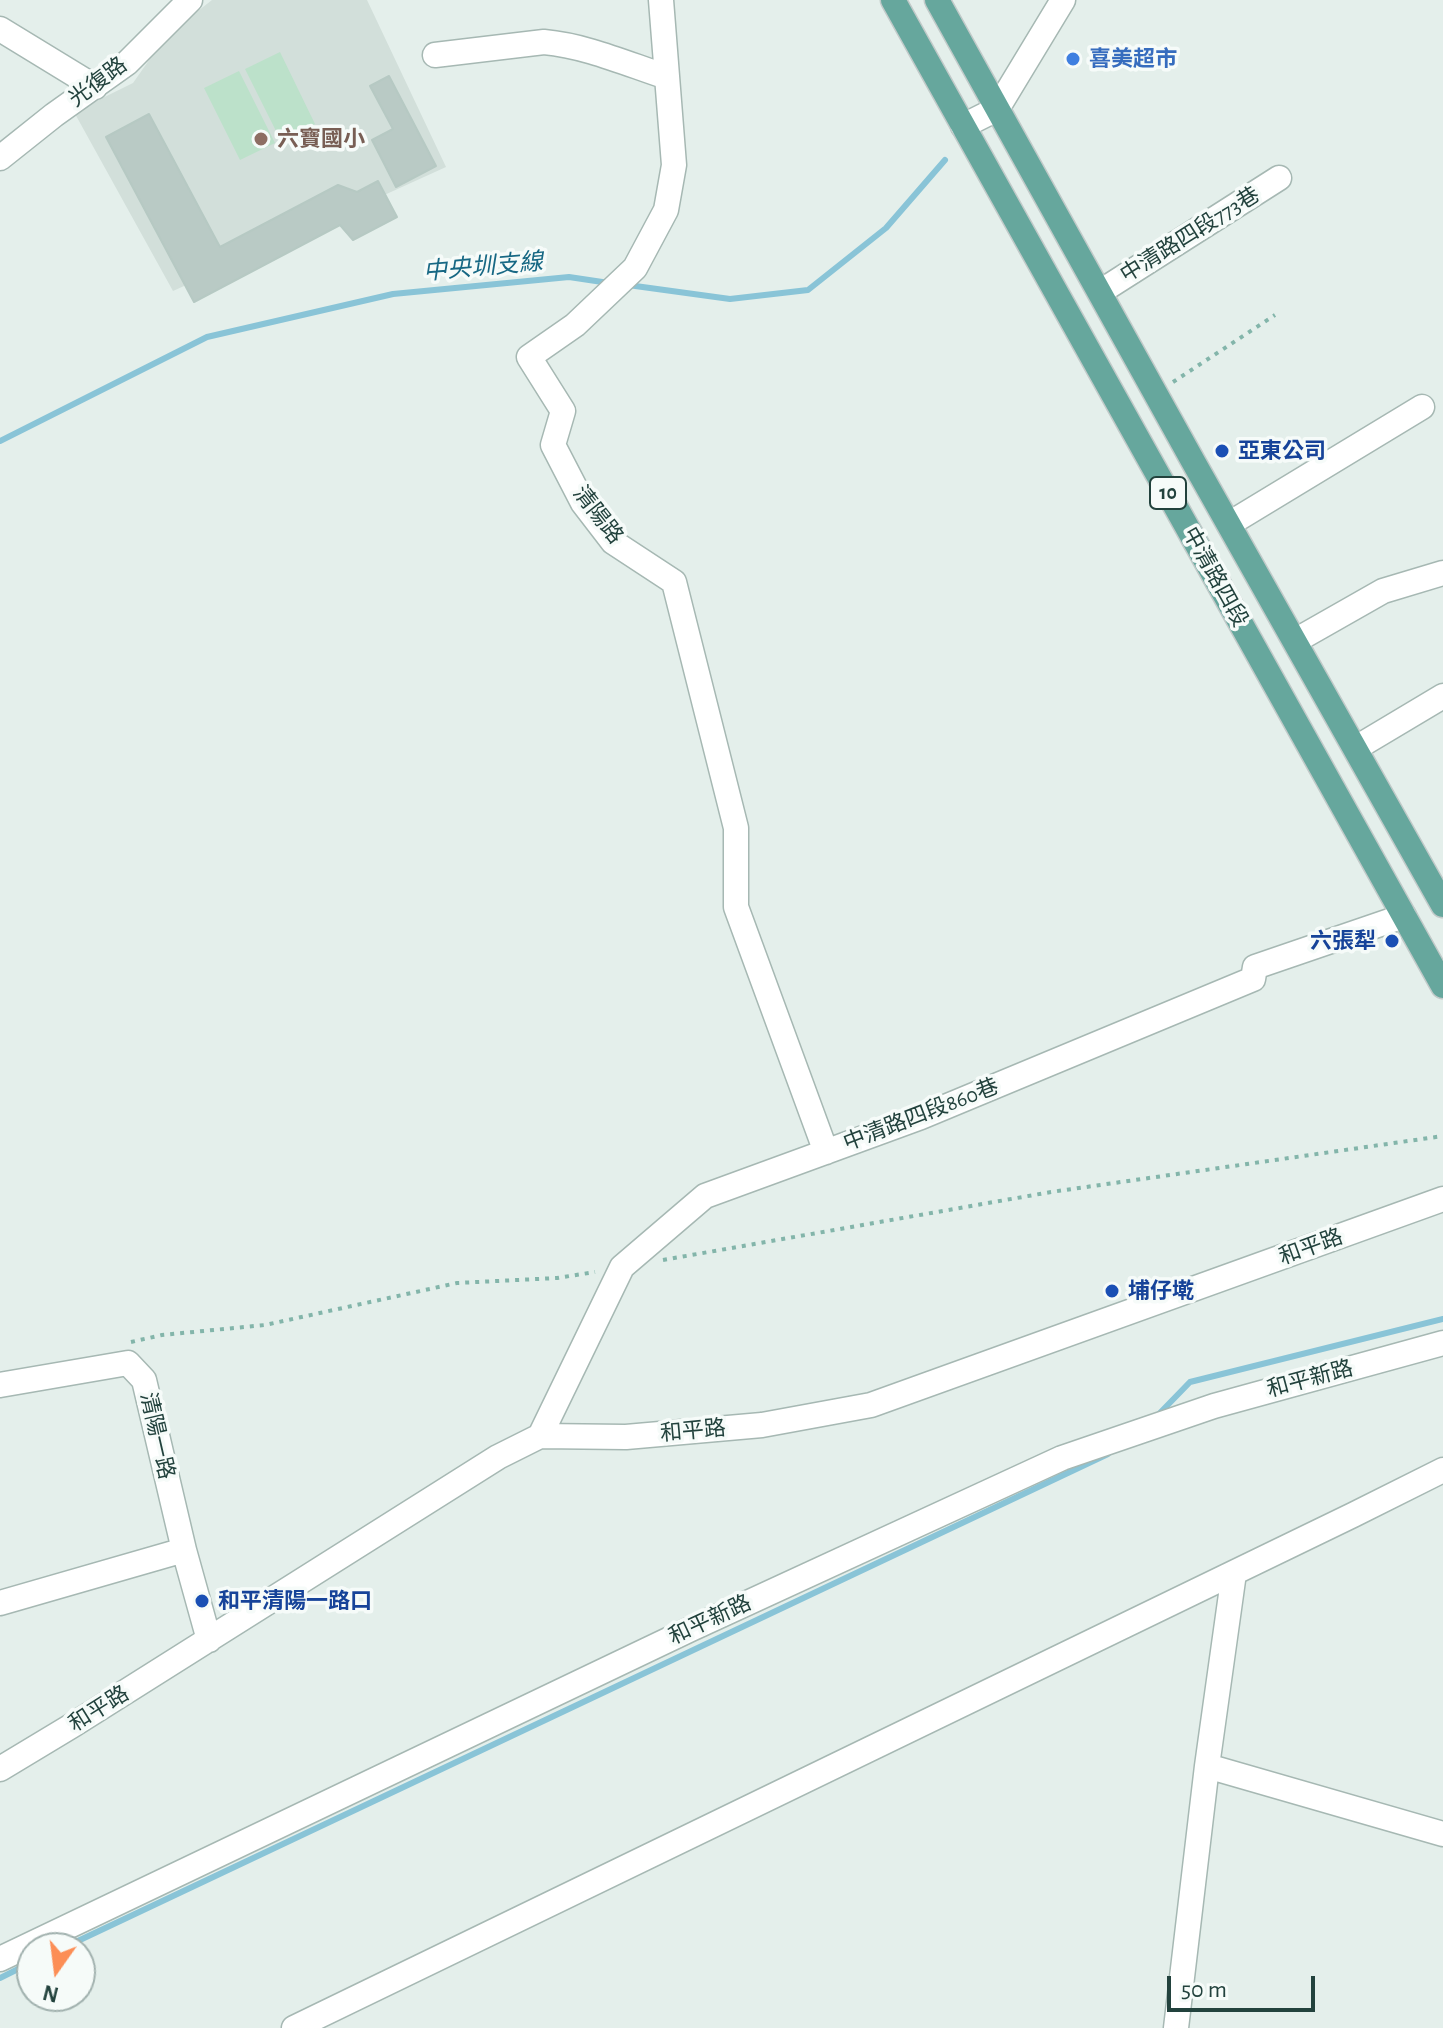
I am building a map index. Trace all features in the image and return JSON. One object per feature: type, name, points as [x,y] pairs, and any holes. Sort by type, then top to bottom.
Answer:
[{"type":"main road","name":"中清路四段","points":[[893,0],[1443,986]]},
{"type":"main road","name":"中清路四段","points":[[937,0],[1441,898]]},
{"type":"main road","points":[[1348,815],[1382,795]]},
{"type":"street","name":"光復路","points":[[0,158],[127,63],[190,0]]},
{"type":"street","name":"清陽路","points":[[661,0],[674,165],[666,210],[635,268],[575,325],[529,357],[563,411],[553,445],[583,503],[613,542],[674,582],[736,828],[736,907],[826,1152]]},
{"type":"street","points":[[963,126],[997,109],[1063,0]]},
{"type":"street","points":[[0,29],[95,87]]},
{"type":"street","points":[[435,55],[544,42],[576,47],[667,77]]},
{"type":"street","name":"中清路四段773巷","points":[[1100,292],[1279,178]]},
{"type":"street","points":[[1229,524],[1422,407]]},
{"type":"street","points":[[1295,641],[1383,591],[1443,573]]},
{"type":"street","points":[[1356,748],[1443,696]]},
{"type":"street","name":"中清路四段860巷","points":[[540,1436],[622,1267],[705,1196],[921,1117],[1253,979],[1255,967],[1404,916]]},
{"type":"street","name":"和平路","points":[[0,1769],[498,1457],[540,1436],[626,1437],[762,1425],[871,1405],[1443,1199]]},
{"type":"street","name":"和平新路","points":[[0,1959],[676,1636],[1062,1458],[1214,1406],[1443,1343]]},
{"type":"street","name":"清陽一路","points":[[0,1385],[128,1363],[144,1380],[184,1550],[209,1640]]},
{"type":"street","points":[[294,2028],[1443,1470]]},
{"type":"street","points":[[0,1603],[184,1550]]},
{"type":"street","points":[[1176,2028],[1234,1573]]},
{"type":"street","points":[[1207,1766],[1443,1834]]},
{"type":"path","points":[[1156,392],[1275,315]]},
{"type":"path","points":[[118,1345],[162,1335],[265,1325],[457,1283],[557,1278],[1051,1192],[1443,1136]]},
{"type":"shaded area","name":"六寶國小","points":[[212,0],[367,0],[446,167],[173,291],[74,112],[133,83],[166,36]]},
{"type":"green space","points":[[280,52],[315,124],[281,141],[245,69]]},
{"type":"green space","points":[[239,71],[275,143],[240,160],[204,88]]},
{"type":"building","points":[[389,76],[436,166],[396,187],[372,140],[393,129],[370,86]]},
{"type":"building","points":[[149,114],[220,247],[338,185],[357,192],[378,181],[397,217],[353,240],[340,225],[194,302],[106,137]]},
{"type":"waterway","name":"中央圳支線","points":[[628,285],[730,299],[808,290],[886,228],[945,160]]},
{"type":"waterway","name":"中央圳支線","points":[[0,441],[207,337],[393,294],[569,277],[609,283]]},
{"type":"waterway","points":[[1157,1416],[1190,1382],[1443,1319]]},
{"type":"waterway","points":[[96,1932],[1108,1454]]},
{"type":"waterway","points":[[0,1978],[16,1970]]},
{"type":"place","name":"喜美超市","points":[[1073,59]]},
{"type":"place","name":"六寶國小","points":[[261,139]]},
{"type":"place","name":"亞東公司","points":[[1222,451]]},
{"type":"place","name":"六張犁","points":[[1392,941]]},
{"type":"place","name":"埔仔墘","points":[[1112,1291]]},
{"type":"place","name":"和平清陽一路口","points":[[202,1601]]}]
